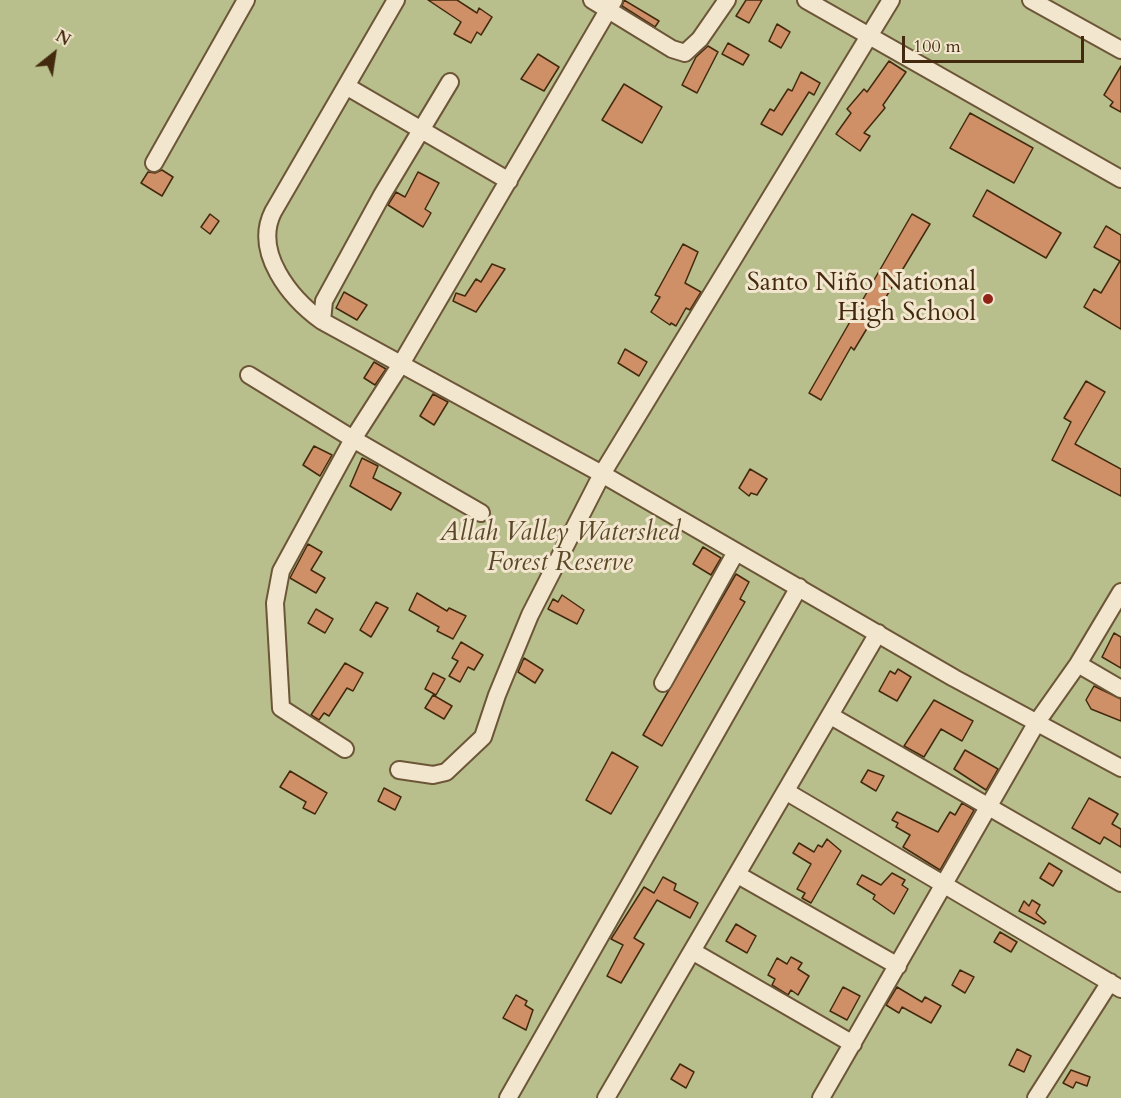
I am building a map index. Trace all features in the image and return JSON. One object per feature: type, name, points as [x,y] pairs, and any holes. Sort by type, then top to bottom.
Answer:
[{"type":"street","points":[[154,163],[246,0]]},
{"type":"street","points":[[396,0],[265,229],[270,252],[289,291],[322,321],[602,474],[954,678],[1121,768]]},
{"type":"street","points":[[592,0],[611,5],[672,49],[685,52],[700,39],[727,0]]},
{"type":"street","points":[[806,0],[1121,179]]},
{"type":"street","points":[[399,770],[433,775],[446,772],[483,737],[496,695],[530,615],[602,474],[715,286],[871,37],[891,0]]},
{"type":"street","points":[[1031,0],[1121,50]]},
{"type":"street","points":[[345,749],[281,708],[275,603],[281,572],[353,439],[401,364],[611,5]]},
{"type":"street","points":[[322,321],[324,301],[420,130],[450,82]]},
{"type":"street","points":[[346,86],[509,181]]},
{"type":"street","points":[[249,375],[353,439],[481,513]]},
{"type":"street","points":[[663,683],[736,552]]},
{"type":"street","points":[[508,1098],[799,587]]},
{"type":"street","points":[[821,1098],[1037,722],[1078,664],[1121,592]]},
{"type":"street","points":[[606,1098],[878,633]]},
{"type":"street","points":[[1078,664],[1121,689]]},
{"type":"street","points":[[831,716],[987,808],[1121,883]]},
{"type":"street","points":[[787,792],[1115,985],[1036,1098]]},
{"type":"street","points":[[738,875],[898,966]]},
{"type":"street","points":[[692,951],[853,1044]]},
{"type":"green space","name":"Allah Valley Watershed Forest Reserve","points":[[0,0],[1121,0],[1121,1098],[0,1098]]},
{"type":"building","points":[[428,0],[457,0],[477,13],[479,8],[492,17],[481,35],[477,32],[471,43],[454,34],[461,22]]},
{"type":"building","points":[[624,0],[659,21],[655,27],[622,6]]},
{"type":"building","points":[[746,0],[762,0],[749,23],[736,16]]},
{"type":"building","points":[[777,24],[790,32],[781,48],[769,41]]},
{"type":"building","points":[[728,43],[749,55],[743,65],[722,54]]},
{"type":"building","points":[[708,46],[718,52],[697,93],[682,85],[696,57]]},
{"type":"building","points":[[538,54],[559,67],[544,91],[521,79]]},
{"type":"building","points":[[889,61],[906,72],[883,105],[885,108],[864,133],[870,136],[860,151],[836,134],[851,113],[847,109],[864,89],[867,92]]},
{"type":"building","points":[[1121,66],[1121,112],[1110,106],[1113,102],[1104,95]]},
{"type":"building","points":[[801,72],[820,83],[814,95],[809,92],[782,135],[761,124],[770,109],[774,111],[788,89],[792,91]]},
{"type":"building","points":[[624,84],[662,107],[642,143],[602,120]]},
{"type":"building","points":[[970,113],[1033,148],[1014,183],[950,148]]},
{"type":"building","points":[[162,170],[173,177],[162,196],[141,183],[148,172],[155,173]]},
{"type":"building","points":[[418,172],[439,183],[425,209],[431,213],[423,227],[388,205],[396,192],[405,197]]},
{"type":"building","points":[[987,190],[1061,233],[1046,258],[973,216]]},
{"type":"building","points":[[210,214],[219,221],[210,234],[201,227]]},
{"type":"building","points":[[912,214],[930,224],[854,350],[851,347],[821,400],[809,393]]},
{"type":"building","points":[[1106,226],[1121,235],[1121,329],[1084,307],[1094,289],[1101,293],[1120,261],[1094,247]]},
{"type":"building","points":[[683,244],[698,252],[685,283],[701,292],[690,310],[686,308],[676,326],[671,323],[670,325],[651,312],[660,297],[655,295]]},
{"type":"building","points":[[492,264],[505,269],[476,312],[453,301],[456,293],[465,296],[476,279],[481,282]]},
{"type":"building","points":[[344,292],[367,305],[357,320],[336,308]]},
{"type":"building","points":[[625,349],[647,362],[639,376],[618,363]]},
{"type":"building","points":[[374,362],[386,369],[375,385],[364,378]]},
{"type":"building","points":[[1086,381],[1105,392],[1075,444],[1121,469],[1121,496],[1052,460],[1071,422],[1064,418]]},
{"type":"building","points":[[433,394],[448,402],[434,425],[420,416]]},
{"type":"building","points":[[314,446],[332,455],[320,476],[303,465]]},
{"type":"building","points":[[362,458],[378,466],[373,478],[401,493],[391,510],[350,486]]},
{"type":"building","points":[[750,469],[767,479],[757,495],[751,493],[749,496],[739,488]]},
{"type":"building","points":[[308,544],[322,552],[311,570],[325,578],[316,593],[290,578]]},
{"type":"building","points":[[703,547],[721,558],[711,575],[693,564]]},
{"type":"building","points":[[736,574],[749,582],[740,599],[745,602],[662,746],[643,735]]},
{"type":"building","points":[[417,593],[447,611],[449,608],[466,616],[453,639],[437,631],[439,627],[409,610]]},
{"type":"building","points":[[562,595],[584,610],[577,624],[548,609],[553,599],[558,602]]},
{"type":"building","points":[[376,602],[388,608],[371,637],[360,630]]},
{"type":"building","points":[[316,609],[333,619],[325,633],[308,623]]},
{"type":"building","points":[[1114,633],[1121,637],[1121,668],[1102,657]]},
{"type":"building","points":[[461,642],[483,655],[474,670],[468,667],[460,682],[449,676],[458,661],[452,658]]},
{"type":"building","points":[[524,658],[543,670],[535,683],[518,672]]},
{"type":"building","points":[[345,663],[363,673],[353,691],[347,688],[329,716],[324,713],[319,720],[311,715]]},
{"type":"building","points":[[898,669],[911,677],[897,701],[879,691],[890,671],[895,674]]},
{"type":"building","points":[[433,673],[445,679],[436,695],[425,689]]},
{"type":"building","points":[[1094,686],[1121,699],[1121,721],[1091,709],[1086,700]]},
{"type":"building","points":[[433,695],[452,706],[444,719],[425,708]]},
{"type":"building","points":[[934,700],[973,721],[962,741],[941,729],[924,757],[904,746]]},
{"type":"building","points":[[965,750],[998,769],[986,790],[954,769]]},
{"type":"building","points":[[612,752],[638,767],[611,814],[586,800]]},
{"type":"building","points":[[868,770],[884,776],[876,791],[861,782]]},
{"type":"building","points":[[290,771],[327,793],[315,814],[303,808],[306,802],[280,787]]},
{"type":"building","points":[[384,788],[401,797],[395,810],[378,801]]},
{"type":"building","points":[[1089,798],[1118,814],[1112,824],[1121,829],[1121,847],[1104,837],[1100,844],[1072,828]]},
{"type":"building","points":[[962,803],[974,810],[940,870],[903,847],[910,835],[896,827],[898,823],[892,820],[897,812],[938,832],[950,812],[955,815]]},
{"type":"building","points":[[827,839],[841,851],[811,903],[802,898],[805,893],[797,889],[811,864],[793,853],[799,843],[814,852],[818,845],[822,847]]},
{"type":"building","points":[[1049,863],[1062,871],[1053,886],[1040,878]]},
{"type":"building","points":[[892,873],[905,880],[902,885],[908,889],[894,914],[873,899],[875,895],[857,884],[862,875],[881,885]]},
{"type":"building","points":[[663,877],[676,884],[674,890],[698,903],[690,918],[657,900],[634,938],[644,944],[621,983],[607,976],[623,945],[611,939],[644,887],[654,893]]},
{"type":"building","points":[[1032,900],[1040,905],[1036,913],[1046,922],[1044,924],[1019,911],[1024,901],[1029,906]]},
{"type":"building","points":[[736,924],[756,936],[747,953],[726,941]]},
{"type":"building","points":[[1000,932],[1017,942],[1011,952],[994,942]]},
{"type":"building","points":[[791,957],[802,963],[798,969],[809,976],[798,995],[791,990],[788,995],[772,985],[775,979],[768,975],[777,958],[787,964]]},
{"type":"building","points":[[960,970],[974,977],[965,993],[952,985]]},
{"type":"building","points":[[843,987],[860,996],[847,1020],[830,1011]]},
{"type":"building","points":[[897,987],[922,1002],[925,997],[941,1006],[931,1023],[902,1007],[899,1013],[886,1005]]},
{"type":"building","points":[[516,995],[527,1001],[525,1005],[533,1010],[526,1030],[503,1018]]},
{"type":"building","points":[[1017,1049],[1031,1056],[1024,1072],[1009,1065]]},
{"type":"building","points":[[680,1064],[694,1072],[686,1088],[671,1079]]},
{"type":"building","points":[[1071,1070],[1090,1077],[1087,1086],[1076,1082],[1073,1088],[1063,1083]]},
{"type":"place","name":"Santo Niño National High School","points":[[988,299]]}]
